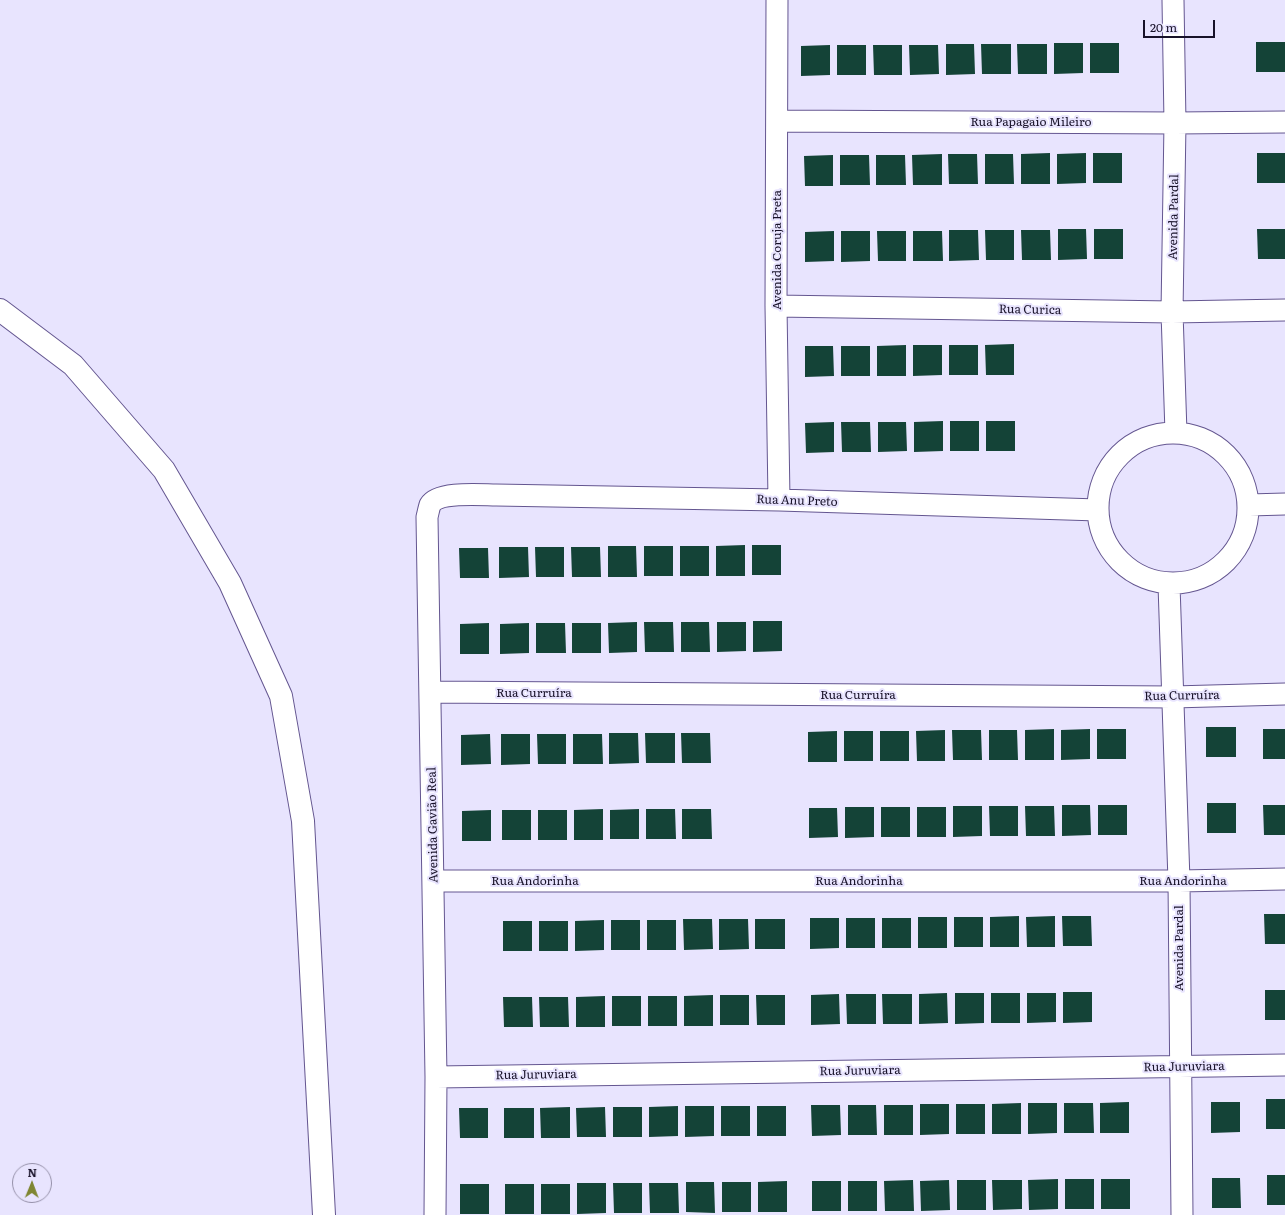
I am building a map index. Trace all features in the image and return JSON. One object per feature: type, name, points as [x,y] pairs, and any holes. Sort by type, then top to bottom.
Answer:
[{"type":"main road","points":[[0,310],[73,365],[164,470],[230,583],[281,696],[303,821],[324,1215]]},
{"type":"street","name":"Avenida Coruja Preta","points":[[777,0],[778,121],[776,306],[779,500]]},
{"type":"street","name":"Avenida Pardal","points":[[1173,0],[1175,123],[1172,312],[1176,433]]},
{"type":"street","name":"Rua Papagaio Mileiro","points":[[778,121],[1175,123],[1285,122]]},
{"type":"street","name":"Rua Curica","points":[[776,306],[1172,312],[1285,310]]},
{"type":"street","points":[[1176,433],[1198,437],[1218,448],[1233,463],[1244,483],[1249,505],[1244,533],[1230,558],[1206,576],[1169,585],[1154,581],[1132,571],[1114,555],[1102,534],[1098,510],[1101,486],[1112,464],[1130,447],[1152,437],[1176,433]]},
{"type":"street","name":"Rua Anu Preto","points":[[496,495],[779,500],[1098,510]]},
{"type":"street","name":"Avenida Gavião Real","points":[[435,1215],[436,1077],[434,881],[427,517],[430,504],[439,498],[450,496],[496,495]]},
{"type":"street","points":[[1249,505],[1285,504]]},
{"type":"street","name":"Avenida Pardal","points":[[1169,585],[1179,881],[1182,1215]]},
{"type":"street","name":"Rua Curruíra","points":[[431,692],[1173,697],[1285,694]]},
{"type":"street","name":"Rua Andorinha","points":[[434,881],[1179,881],[1285,879]]},
{"type":"street","name":"Rua Juruviara","points":[[436,1077],[1285,1066]]},
{"type":"building","points":[[1256,42],[1285,42],[1285,72],[1256,72]]},
{"type":"building","points":[[1054,43],[1083,43],[1083,73],[1054,74]]},
{"type":"building","points":[[1090,43],[1119,43],[1119,73],[1090,73]]},
{"type":"building","points":[[946,44],[974,44],[975,74],[946,75]]},
{"type":"building","points":[[981,44],[1011,44],[1011,74],[982,74]]},
{"type":"building","points":[[1017,44],[1047,44],[1047,74],[1018,74]]},
{"type":"building","points":[[830,45],[830,75],[801,76],[801,46]]},
{"type":"building","points":[[837,45],[866,45],[866,75],[837,75]]},
{"type":"building","points":[[873,45],[902,45],[902,75],[874,75]]},
{"type":"building","points":[[909,45],[938,45],[939,74],[910,75]]},
{"type":"building","points":[[1050,153],[1050,184],[1021,184],[1021,154]]},
{"type":"building","points":[[1086,153],[1086,183],[1057,184],[1057,154]]},
{"type":"building","points":[[1093,153],[1122,153],[1122,183],[1093,183]]},
{"type":"building","points":[[1257,153],[1285,153],[1285,183],[1257,183]]},
{"type":"building","points":[[942,154],[942,185],[913,185],[912,155]]},
{"type":"building","points":[[948,154],[977,154],[978,184],[949,184]]},
{"type":"building","points":[[985,154],[1013,154],[1014,184],[985,184]]},
{"type":"building","points":[[833,155],[833,186],[805,186],[804,156]]},
{"type":"building","points":[[840,155],[869,155],[870,185],[840,185]]},
{"type":"building","points":[[876,155],[905,155],[906,185],[876,185]]},
{"type":"building","points":[[1058,229],[1086,229],[1087,259],[1058,260]]},
{"type":"building","points":[[1094,229],[1123,229],[1123,259],[1094,259]]},
{"type":"building","points":[[1257,229],[1285,229],[1285,259],[1258,259]]},
{"type":"building","points":[[949,230],[978,230],[979,260],[949,261]]},
{"type":"building","points":[[985,230],[1014,230],[1014,260],[986,260]]},
{"type":"building","points":[[1021,230],[1050,230],[1051,260],[1022,260]]},
{"type":"building","points":[[834,231],[834,261],[805,262],[805,232]]},
{"type":"building","points":[[841,231],[870,231],[870,261],[841,262]]},
{"type":"building","points":[[877,231],[906,231],[906,261],[878,261]]},
{"type":"building","points":[[913,231],[942,231],[943,261],[913,261]]},
{"type":"building","points":[[1014,344],[1014,375],[986,375],[985,345]]},
{"type":"building","points":[[906,345],[906,376],[877,376],[877,346]]},
{"type":"building","points":[[913,345],[942,345],[942,375],[913,376]]},
{"type":"building","points":[[949,345],[978,345],[978,375],[949,375]]},
{"type":"building","points":[[805,346],[833,346],[834,376],[805,377]]},
{"type":"building","points":[[841,346],[870,346],[870,376],[841,376]]},
{"type":"building","points":[[943,421],[943,451],[914,452],[914,422]]},
{"type":"building","points":[[950,421],[979,421],[979,451],[950,451]]},
{"type":"building","points":[[986,421],[1015,421],[1015,451],[986,451]]},
{"type":"building","points":[[834,422],[834,452],[806,453],[805,423]]},
{"type":"building","points":[[841,422],[870,422],[871,452],[842,452]]},
{"type":"building","points":[[878,422],[906,422],[907,451],[878,452]]},
{"type":"building","points":[[745,545],[745,576],[716,576],[716,546]]},
{"type":"building","points":[[752,545],[781,545],[781,575],[752,575]]},
{"type":"building","points":[[608,546],[636,546],[637,577],[608,577]]},
{"type":"building","points":[[644,546],[673,546],[673,576],[644,576]]},
{"type":"building","points":[[680,546],[709,546],[709,576],[680,576]]},
{"type":"building","points":[[499,547],[528,547],[529,577],[499,578]]},
{"type":"building","points":[[535,547],[564,547],[564,577],[536,577]]},
{"type":"building","points":[[571,547],[600,547],[601,577],[572,577]]},
{"type":"building","points":[[459,548],[488,548],[489,578],[460,578]]},
{"type":"building","points":[[753,621],[782,621],[782,651],[753,652]]},
{"type":"building","points":[[637,622],[637,652],[609,653],[608,623]]},
{"type":"building","points":[[644,622],[673,622],[674,652],[645,652]]},
{"type":"building","points":[[681,622],[709,622],[710,652],[681,652]]},
{"type":"building","points":[[717,622],[746,622],[746,651],[717,652]]},
{"type":"building","points":[[489,623],[489,654],[460,654],[460,624]]},
{"type":"building","points":[[529,623],[529,653],[500,654],[500,624]]},
{"type":"building","points":[[536,623],[565,623],[566,653],[536,653]]},
{"type":"building","points":[[572,623],[601,623],[601,653],[572,653]]},
{"type":"building","points":[[1206,727],[1236,727],[1236,757],[1206,757]]},
{"type":"building","points":[[1054,729],[1054,760],[1025,760],[1025,730]]},
{"type":"building","points":[[1090,729],[1090,759],[1061,760],[1061,730]]},
{"type":"building","points":[[1097,729],[1126,729],[1126,759],[1097,759]]},
{"type":"building","points":[[1263,729],[1285,729],[1285,759],[1263,759]]},
{"type":"building","points":[[945,730],[945,761],[917,761],[916,731]]},
{"type":"building","points":[[952,730],[981,730],[982,760],[953,760]]},
{"type":"building","points":[[989,730],[1017,730],[1018,760],[989,760]]},
{"type":"building","points":[[837,731],[837,762],[808,762],[808,732]]},
{"type":"building","points":[[844,731],[873,731],[873,761],[844,761]]},
{"type":"building","points":[[880,731],[909,731],[909,761],[880,761]]},
{"type":"building","points":[[609,733],[638,733],[639,763],[609,764]]},
{"type":"building","points":[[645,733],[675,733],[675,763],[646,763]]},
{"type":"building","points":[[681,733],[710,733],[711,763],[682,763]]},
{"type":"building","points":[[490,734],[491,764],[461,765],[461,735]]},
{"type":"building","points":[[501,734],[530,734],[530,764],[501,765]]},
{"type":"building","points":[[537,734],[566,734],[566,764],[538,764]]},
{"type":"building","points":[[573,734],[602,734],[603,764],[573,764]]},
{"type":"building","points":[[1207,803],[1236,803],[1236,833],[1207,833]]},
{"type":"building","points":[[1062,805],[1090,805],[1091,835],[1062,836]]},
{"type":"building","points":[[1098,805],[1127,805],[1127,835],[1098,835]]},
{"type":"building","points":[[1263,805],[1285,805],[1285,835],[1264,835]]},
{"type":"building","points":[[953,806],[982,806],[982,836],[953,837]]},
{"type":"building","points":[[989,806],[1018,806],[1018,836],[990,836]]},
{"type":"building","points":[[1025,806],[1054,806],[1055,836],[1026,836]]},
{"type":"building","points":[[845,807],[874,807],[874,837],[845,838]]},
{"type":"building","points":[[881,807],[910,807],[910,837],[881,837]]},
{"type":"building","points":[[917,807],[946,807],[946,837],[917,837]]},
{"type":"building","points":[[809,808],[837,808],[838,837],[809,838]]},
{"type":"building","points":[[603,809],[603,840],[574,840],[574,810]]},
{"type":"building","points":[[639,809],[639,839],[610,839],[610,810]]},
{"type":"building","points":[[646,809],[675,809],[676,839],[646,839]]},
{"type":"building","points":[[682,809],[711,809],[712,839],[682,839]]},
{"type":"building","points":[[491,810],[491,841],[462,841],[462,811]]},
{"type":"building","points":[[502,810],[531,810],[531,840],[502,840]]},
{"type":"building","points":[[538,810],[567,810],[567,840],[538,840]]},
{"type":"building","points":[[1264,914],[1285,914],[1285,944],[1265,944]]},
{"type":"building","points":[[1019,916],[1019,947],[990,947],[990,917]]},
{"type":"building","points":[[1055,916],[1055,947],[1027,947],[1026,917]]},
{"type":"building","points":[[1062,916],[1091,916],[1092,946],[1063,946]]},
{"type":"building","points":[[918,917],[947,917],[947,948],[918,948]]},
{"type":"building","points":[[954,917],[983,917],[983,947],[954,947]]},
{"type":"building","points":[[810,918],[839,918],[839,948],[810,949]]},
{"type":"building","points":[[846,918],[875,918],[875,948],[846,948]]},
{"type":"building","points":[[882,918],[911,918],[911,948],[882,948]]},
{"type":"building","points":[[683,919],[712,919],[713,949],[684,950]]},
{"type":"building","points":[[719,919],[748,919],[749,949],[719,950]]},
{"type":"building","points":[[755,919],[785,919],[785,949],[755,949]]},
{"type":"building","points":[[604,920],[604,950],[575,951],[575,921]]},
{"type":"building","points":[[611,920],[640,920],[640,950],[611,950]]},
{"type":"building","points":[[647,920],[676,920],[676,950],[647,950]]},
{"type":"building","points":[[503,921],[532,921],[532,951],[503,951]]},
{"type":"building","points":[[539,921],[568,921],[568,951],[539,951]]},
{"type":"building","points":[[1265,990],[1285,990],[1285,1020],[1265,1020]]},
{"type":"building","points":[[1063,992],[1092,992],[1092,1022],[1063,1023]]},
{"type":"building","points":[[947,993],[948,1023],[919,1024],[919,994]]},
{"type":"building","points":[[955,993],[984,993],[984,1023],[955,1024]]},
{"type":"building","points":[[991,993],[1020,993],[1020,1023],[991,1023]]},
{"type":"building","points":[[1027,993],[1056,993],[1056,1022],[1027,1023]]},
{"type":"building","points":[[839,994],[840,1024],[811,1025],[811,995]]},
{"type":"building","points":[[846,994],[876,994],[876,1024],[847,1024]]},
{"type":"building","points":[[882,994],[912,994],[912,1024],[883,1024]]},
{"type":"building","points":[[713,995],[713,1026],[684,1026],[684,996]]},
{"type":"building","points":[[720,995],[749,995],[749,1025],[720,1025]]},
{"type":"building","points":[[756,995],[785,995],[785,1025],[757,1025]]},
{"type":"building","points":[[605,996],[605,1027],[576,1027],[576,997]]},
{"type":"building","points":[[612,996],[641,996],[641,1026],[612,1026]]},
{"type":"building","points":[[648,996],[677,996],[677,1026],[648,1026]]},
{"type":"building","points":[[503,997],[532,997],[533,1027],[504,1027]]},
{"type":"building","points":[[539,997],[568,997],[569,1027],[540,1027]]},
{"type":"building","points":[[1266,1099],[1285,1099],[1285,1129],[1266,1129]]},
{"type":"building","points":[[1129,1102],[1129,1133],[1100,1133],[1100,1103]]},
{"type":"building","points":[[1211,1102],[1240,1102],[1240,1132],[1211,1133]]},
{"type":"building","points":[[1021,1103],[1021,1134],[992,1134],[992,1104]]},
{"type":"building","points":[[1028,1103],[1057,1103],[1057,1133],[1028,1134]]},
{"type":"building","points":[[1064,1103],[1093,1103],[1094,1133],[1064,1133]]},
{"type":"building","points":[[920,1104],[949,1104],[949,1134],[920,1135]]},
{"type":"building","points":[[956,1104],[985,1104],[985,1134],[956,1134]]},
{"type":"building","points":[[811,1105],[840,1105],[841,1135],[812,1136]]},
{"type":"building","points":[[848,1105],[876,1105],[877,1135],[848,1135]]},
{"type":"building","points":[[884,1105],[913,1105],[913,1135],[884,1135]]},
{"type":"building","points":[[678,1106],[678,1136],[649,1137],[649,1107]]},
{"type":"building","points":[[685,1106],[714,1106],[714,1136],[685,1137]]},
{"type":"building","points":[[721,1106],[750,1106],[750,1136],[721,1136]]},
{"type":"building","points":[[757,1106],[786,1106],[786,1136],[757,1136]]},
{"type":"building","points":[[570,1107],[570,1138],[541,1138],[540,1108]]},
{"type":"building","points":[[605,1107],[606,1137],[577,1137],[576,1108]]},
{"type":"building","points":[[613,1107],[642,1107],[642,1137],[613,1137]]},
{"type":"building","points":[[459,1108],[488,1108],[488,1138],[460,1138]]},
{"type":"building","points":[[504,1108],[534,1108],[534,1138],[504,1138]]},
{"type":"building","points":[[1267,1175],[1285,1175],[1285,1205],[1267,1205]]},
{"type":"building","points":[[1212,1178],[1240,1178],[1241,1208],[1212,1208]]},
{"type":"building","points":[[1058,1179],[1058,1209],[1029,1210],[1028,1180]]},
{"type":"building","points":[[1065,1179],[1094,1179],[1094,1209],[1065,1209]]},
{"type":"building","points":[[1101,1179],[1130,1179],[1130,1209],[1101,1209]]},
{"type":"building","points":[[913,1180],[914,1211],[885,1211],[884,1181]]},
{"type":"building","points":[[949,1180],[950,1210],[921,1211],[920,1181]]},
{"type":"building","points":[[957,1180],[986,1180],[986,1210],[957,1210]]},
{"type":"building","points":[[992,1180],[1022,1180],[1022,1209],[993,1210]]},
{"type":"building","points":[[787,1181],[787,1212],[758,1212],[758,1182]]},
{"type":"building","points":[[812,1181],[841,1181],[841,1211],[812,1211]]},
{"type":"building","points":[[848,1181],[877,1181],[877,1211],[848,1211]]},
{"type":"building","points":[[686,1182],[714,1182],[715,1213],[686,1212]]},
{"type":"building","points":[[722,1182],[751,1182],[751,1212],[722,1212]]},
{"type":"building","points":[[577,1183],[606,1183],[606,1213],[577,1214]]},
{"type":"building","points":[[613,1183],[642,1183],[642,1213],[614,1213]]},
{"type":"building","points":[[649,1183],[678,1183],[679,1213],[650,1213]]},
{"type":"building","points":[[460,1184],[489,1184],[489,1214],[460,1214]]},
{"type":"building","points":[[505,1184],[534,1184],[534,1214],[505,1214]]},
{"type":"building","points":[[541,1184],[570,1184],[570,1214],[541,1214]]}]
